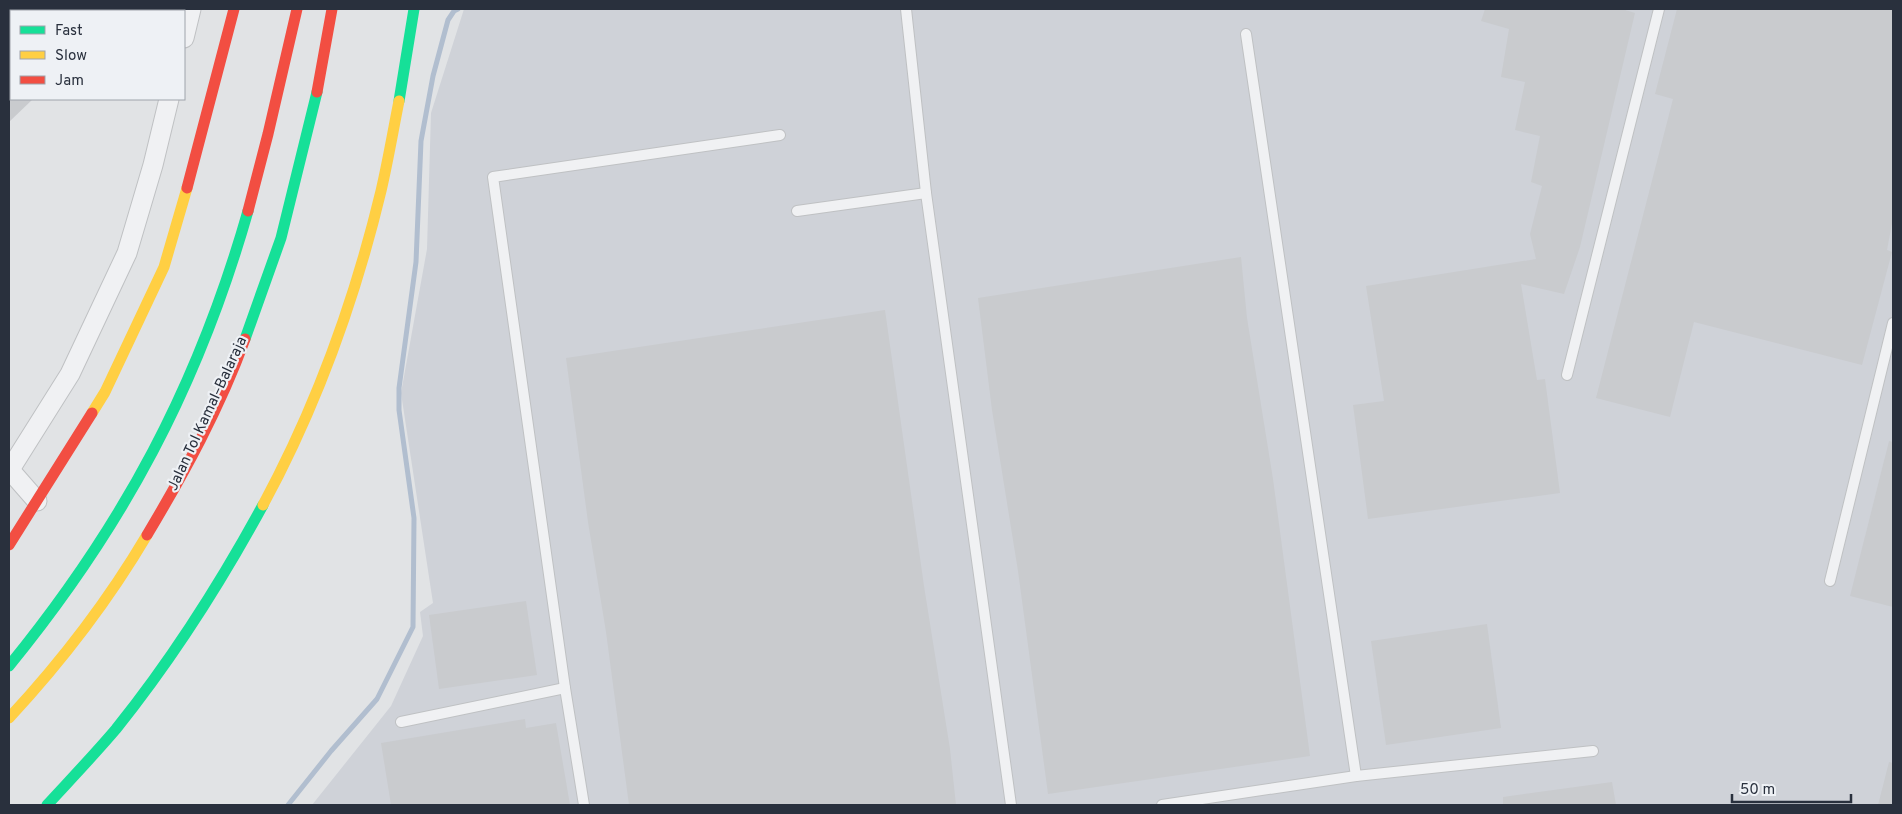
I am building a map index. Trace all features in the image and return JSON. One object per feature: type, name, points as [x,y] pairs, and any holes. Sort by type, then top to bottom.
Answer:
[{"type":"main road","points":[[9,545],[105,392],[164,267],[191,176],[234,9]]},
{"type":"main road","points":[[9,666],[82,569],[118,514],[150,460],[187,383],[220,301],[248,212],[297,9]]},
{"type":"main road","name":"Jalan Tol Kamal–Balaraja","points":[[9,718],[46,677],[123,574],[184,472],[236,363],[281,238],[313,113],[332,9]]},
{"type":"main road","points":[[48,805],[130,712],[189,632],[233,562],[282,468],[324,375],[366,252],[391,154],[414,9]]},
{"type":"street","points":[[185,34],[191,9]]},
{"type":"street","points":[[37,501],[9,470],[70,374],[127,253],[153,165],[169,100]]},
{"type":"lane","points":[[906,9],[926,193],[1011,805]]},
{"type":"lane","points":[[1567,375],[1659,9]]},
{"type":"lane","points":[[1246,34],[1356,776]]},
{"type":"lane","points":[[584,805],[565,688],[493,177],[780,135]]},
{"type":"lane","points":[[798,211],[926,193]]},
{"type":"lane","points":[[1830,582],[1893,322]]},
{"type":"lane","points":[[401,722],[565,688]]},
{"type":"lane","points":[[1162,805],[1356,776],[1592,751]]},
{"type":"shaded area","points":[[464,9],[1893,9],[1893,805],[312,805],[391,706],[423,636],[420,612],[433,603],[401,393],[427,249],[431,113]]},
{"type":"building","points":[[1485,9],[1622,9],[1635,13],[1580,247],[1564,294],[1521,284],[1537,380],[1545,379],[1560,493],[1368,519],[1353,405],[1384,401],[1366,286],[1536,259],[1530,234],[1542,186],[1531,182],[1540,136],[1515,130],[1525,82],[1501,77],[1509,29],[1481,21]]},
{"type":"building","points":[[1677,9],[1893,9],[1893,218],[1887,250],[1892,252],[1862,365],[1694,322],[1670,417],[1596,398],[1673,99],[1655,94]]},
{"type":"building","points":[[9,99],[32,100],[9,122]]},
{"type":"building","points":[[1241,257],[1247,318],[1273,479],[1310,756],[1048,794],[1018,571],[992,410],[978,298]]},
{"type":"building","points":[[885,310],[924,586],[950,749],[956,805],[629,805],[566,358]]},
{"type":"building","points":[[1889,441],[1893,442],[1893,607],[1850,596]]},
{"type":"building","points":[[526,601],[537,675],[439,689],[429,615]]},
{"type":"building","points":[[1487,624],[1501,728],[1386,745],[1371,641]]},
{"type":"building","points":[[525,719],[526,728],[556,723],[570,805],[391,805],[381,743]]},
{"type":"building","points":[[1889,762],[1893,763],[1893,805],[1878,805]]},
{"type":"building","points":[[1612,782],[1616,805],[1503,805],[1503,797]]},
{"type":"waterway","points":[[288,805],[331,751],[377,699],[413,627],[414,518],[399,410],[399,388],[416,262],[421,141],[433,76],[448,20],[454,11],[458,9]]},
{"type":"traffic: fast","points":[[399,101],[414,9]]},
{"type":"traffic: fast","points":[[245,339],[281,238],[317,92]]},
{"type":"traffic: fast","points":[[9,666],[88,560],[122,506],[153,451],[181,395],[206,336],[248,211]]},
{"type":"traffic: fast","points":[[47,805],[116,729],[157,675],[213,592],[263,505]]},
{"type":"traffic: slow","points":[[263,505],[317,391],[346,312],[371,231],[399,101]]},
{"type":"traffic: slow","points":[[92,413],[105,392],[164,267],[187,188]]},
{"type":"traffic: slow","points":[[9,718],[83,630],[116,584],[147,535]]},
{"type":"traffic: jam","points":[[187,188],[234,9]]},
{"type":"traffic: jam","points":[[248,211],[297,9]]},
{"type":"traffic: jam","points":[[317,92],[332,9]]},
{"type":"traffic: jam","points":[[147,535],[213,415],[245,339]]},
{"type":"traffic: jam","points":[[9,545],[92,413]]}]
